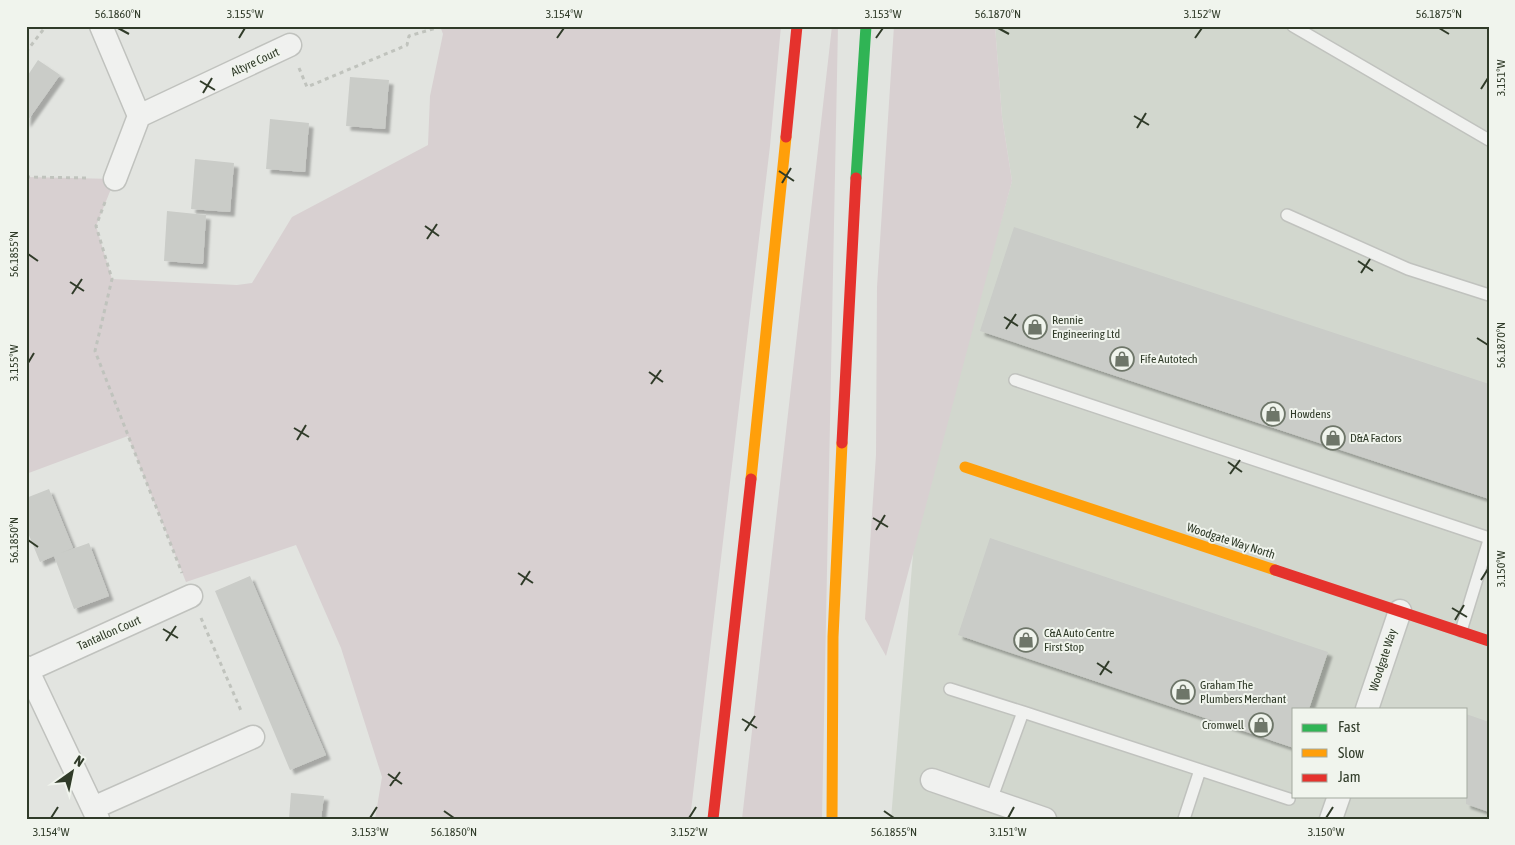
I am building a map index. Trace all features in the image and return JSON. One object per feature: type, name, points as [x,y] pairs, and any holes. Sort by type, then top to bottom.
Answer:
[{"type":"main road","points":[[714,819],[737,617],[797,26]]},
{"type":"main road","points":[[832,819],[833,627],[851,255],[866,26]]},
{"type":"main road","name":"Woodgate Way North","points":[[965,467],[1489,641]]},
{"type":"street","points":[[101,26],[139,116],[115,179]]},
{"type":"street","name":"Altyre Court","points":[[139,116],[290,46]]},
{"type":"street","name":"Tantallon Court","points":[[191,596],[27,669],[96,813],[253,737]]},
{"type":"street","name":"Woodgate Way","points":[[1367,708],[1400,611]]},
{"type":"street","points":[[932,780],[1045,819]]},
{"type":"street","points":[[1331,819],[1338,798]]},
{"type":"lane","points":[[1293,26],[1489,140]]},
{"type":"lane","points":[[1287,215],[1408,269],[1489,295]]},
{"type":"lane","points":[[1015,380],[1489,539],[1461,631]]},
{"type":"lane","points":[[950,689],[1289,799]]},
{"type":"lane","points":[[992,800],[1023,712]]},
{"type":"lane","points":[[1184,819],[1200,770]]},
{"type":"path","points":[[26,52],[46,26]]},
{"type":"path","points":[[290,46],[307,87],[407,45],[408,36],[443,26]]},
{"type":"path","points":[[26,177],[115,179],[96,226],[112,279],[95,352],[191,596],[253,737]]},
{"type":"shaded area","points":[[440,26],[781,26],[770,146],[690,819],[375,819],[382,777],[341,648],[296,545],[186,582],[128,436],[26,474],[26,177],[115,179],[96,226],[112,279],[237,285],[252,283],[292,217],[428,145],[430,96],[443,34]]},
{"type":"shaded area","points":[[832,26],[838,26],[822,819],[742,819]]},
{"type":"shaded area","points":[[894,26],[995,26],[1002,117],[1012,181],[886,656],[865,619],[876,455],[877,287]]},
{"type":"shaded area","points":[[995,26],[1489,26],[1489,819],[891,819],[915,530],[1012,181],[1002,117]]},
{"type":"building","points":[[38,60],[60,75],[26,123],[26,78]]},
{"type":"building","points":[[350,77],[389,80],[385,129],[346,126]]},
{"type":"building","points":[[270,119],[309,123],[305,172],[266,169]]},
{"type":"building","points":[[195,159],[234,163],[230,212],[191,209]]},
{"type":"building","points":[[167,211],[206,215],[203,264],[164,261]]},
{"type":"building","points":[[1014,227],[1489,384],[1489,499],[980,331]]},
{"type":"building","points":[[49,489],[73,548],[61,553],[89,543],[109,596],[74,609],[54,556],[40,562],[26,528],[26,498]]},
{"type":"building","points":[[990,538],[1328,652],[1309,708],[1292,708],[1292,747],[958,635]]},
{"type":"building","points":[[250,576],[326,755],[290,770],[215,591]]},
{"type":"building","points":[[1468,715],[1489,722],[1489,812],[1466,804],[1466,798],[1468,798]]},
{"type":"building","points":[[291,793],[324,796],[321,819],[289,819]]},
{"type":"traffic: fast","points":[[856,178],[866,26]]},
{"type":"traffic: slow","points":[[751,479],[786,137]]},
{"type":"traffic: slow","points":[[832,819],[833,637],[842,443]]},
{"type":"traffic: slow","points":[[965,467],[1275,570]]},
{"type":"traffic: jam","points":[[786,137],[797,26]]},
{"type":"traffic: jam","points":[[842,443],[856,178]]},
{"type":"traffic: jam","points":[[713,819],[751,479]]},
{"type":"traffic: jam","points":[[1275,570],[1489,641]]},
{"type":"place","name":"Rennie Engineering Ltd","points":[[1035,327]]},
{"type":"place","name":"Fife Autotech","points":[[1122,359]]},
{"type":"place","name":"Howdens","points":[[1273,414]]},
{"type":"place","name":"D&A Factors","points":[[1333,438]]},
{"type":"place","name":"C&A Auto Centre First Stop","points":[[1026,640]]},
{"type":"place","name":"Graham The Plumbers Merchant","points":[[1183,692]]},
{"type":"place","name":"Cromwell","points":[[1261,725]]}]
